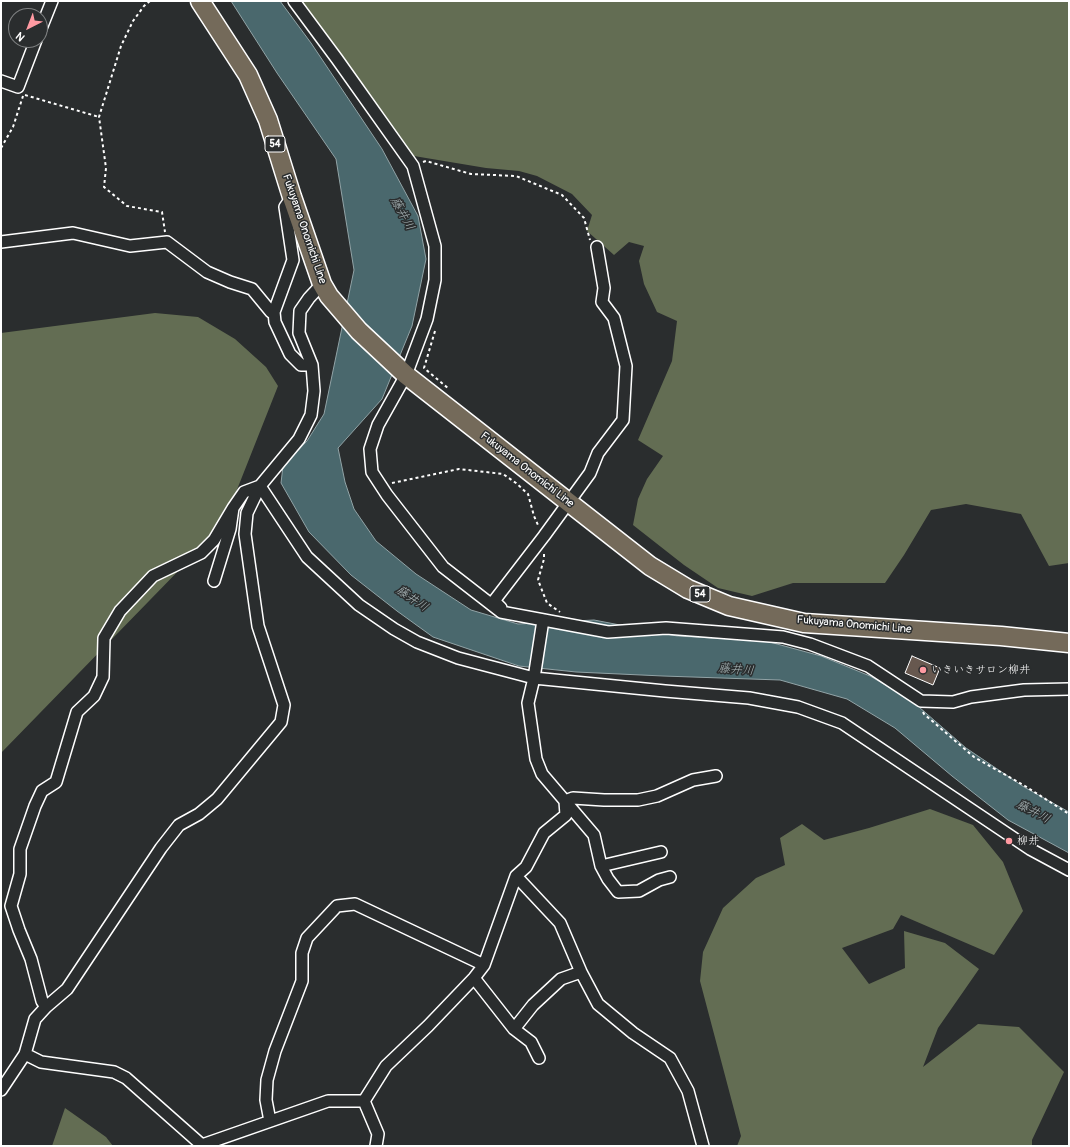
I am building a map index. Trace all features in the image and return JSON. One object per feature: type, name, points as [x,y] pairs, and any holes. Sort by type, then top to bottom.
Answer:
[{"type":"main road","name":"Fukuyama Onomichi Line","points":[[200,1],[248,75],[268,120],[292,197],[326,290],[359,331],[404,372],[650,566],[688,589],[729,606],[804,622],[1001,636],[1069,643]]},
{"type":"street","points":[[48,11],[52,1]]},
{"type":"street","points":[[294,1],[337,58],[413,166],[435,246],[435,280],[427,319],[404,372],[378,425],[370,449],[372,472],[387,495],[443,567],[501,612],[608,632],[666,628],[784,637],[810,644],[868,666],[921,701],[953,702],[971,697],[1024,690],[1069,689]]},
{"type":"street","points":[[1,81],[21,91],[34,48]]},
{"type":"street","points":[[292,197],[285,207],[293,260],[274,312],[275,322],[290,354],[301,365],[312,364]]},
{"type":"street","points":[[1,242],[73,233],[130,246],[167,242],[208,272],[230,282],[252,289],[271,312],[274,312]]},
{"type":"street","points":[[501,612],[502,609],[494,600],[590,474],[598,453],[623,420],[626,366],[614,318],[602,302],[604,288],[597,247]]},
{"type":"street","points":[[1,1090],[25,1054],[35,1019],[46,1007],[67,989],[161,848],[179,825],[199,814],[217,799],[281,722],[284,705],[258,626],[245,534],[247,513],[260,486],[299,439],[310,415],[314,391],[312,364],[299,333],[300,311],[309,298],[326,290]]},
{"type":"street","points":[[46,1007],[42,1000],[31,959],[19,930],[12,906],[20,874],[20,849],[35,806],[42,791],[56,782],[77,712],[94,696],[104,677],[104,638],[120,611],[154,576],[200,553],[214,540],[244,492],[260,486]]},
{"type":"street","points":[[260,486],[307,557],[359,605],[394,629],[417,642],[458,658],[534,678],[749,698],[798,707],[842,723],[1030,849],[1069,870]]},
{"type":"street","points":[[214,581],[230,529],[233,508]]},
{"type":"street","points":[[543,620],[534,678],[528,703],[536,759],[542,774],[594,835],[601,866],[608,879],[618,892],[639,891],[659,880],[670,877]]},
{"type":"street","points":[[784,637],[804,622]]},
{"type":"street","points":[[565,801],[573,798],[638,800],[658,796],[693,780],[716,776]]},
{"type":"street","points":[[364,1101],[386,1066],[428,1026],[474,978],[484,965],[516,876],[526,867],[544,833],[566,815],[565,801]]},
{"type":"street","points":[[601,866],[661,852]]},
{"type":"street","points":[[516,876],[560,923],[581,972],[598,1004],[633,1033],[670,1058],[688,1090],[703,1146]]},
{"type":"street","points":[[270,1121],[266,1100],[267,1080],[275,1051],[302,981],[302,953],[306,938],[337,906],[355,904],[484,965]]},
{"type":"street","points":[[514,1028],[533,1005],[561,979],[581,972]]},
{"type":"street","points":[[474,978],[514,1028],[531,1042],[539,1058]]},
{"type":"street","points":[[25,1054],[40,1062],[114,1072],[126,1078],[202,1145],[328,1101],[364,1101]]},
{"type":"street","points":[[364,1101],[378,1134],[376,1146]]},
{"type":"path","points":[[150,1],[144,6],[133,21],[121,46],[99,117],[106,168],[104,187],[127,206],[162,212],[167,242]]},
{"type":"path","points":[[1,148],[13,127],[21,91],[99,117]]},
{"type":"path","points":[[413,166],[426,161],[471,174],[516,176],[562,195],[584,218],[590,240],[597,247]]},
{"type":"path","points":[[436,329],[424,368],[454,393]]},
{"type":"path","points":[[387,495],[388,484],[460,469],[503,474],[528,494],[534,516],[544,536],[544,559],[538,580],[547,603],[565,615],[567,625]]},
{"type":"path","points":[[921,701],[924,714],[974,757],[1025,786],[1069,814]]},
{"type":"green space","points":[[295,1],[1069,1],[1069,563],[1049,566],[1021,514],[966,504],[931,510],[885,583],[793,583],[752,596],[718,588],[684,565],[633,525],[638,499],[647,479],[663,456],[638,440],[672,361],[677,321],[657,312],[644,284],[639,261],[644,246],[629,242],[614,255],[587,231],[592,215],[572,194],[537,176],[519,171],[486,168],[414,156],[402,152]]},
{"type":"green space","points":[[155,313],[198,317],[235,339],[266,367],[278,386],[223,525],[1,753],[1,333]]},
{"type":"green space","points":[[930,809],[973,825],[1003,862],[1023,911],[994,955],[901,915],[893,929],[842,948],[869,984],[905,968],[904,931],[945,943],[979,969],[938,1028],[923,1067],[978,1024],[1019,1027],[1064,1072],[1032,1140],[1032,1146],[737,1146],[741,1136],[700,981],[703,952],[723,908],[756,878],[785,865],[780,838],[802,824],[824,840]]},
{"type":"green space","points":[[65,1108],[106,1137],[113,1146],[52,1146]]},
{"type":"water","name":"藤井川","points":[[231,1],[280,1],[311,43],[382,149],[418,216],[426,259],[412,326],[382,399],[338,448],[345,482],[354,509],[376,541],[416,574],[471,610],[518,624],[594,620],[677,636],[766,641],[821,656],[870,676],[911,700],[966,748],[1024,787],[1069,812],[1069,853],[1008,820],[952,776],[895,728],[847,699],[780,680],[576,672],[519,666],[433,637],[351,575],[309,532],[281,483],[283,466],[307,441],[324,414],[354,270],[336,159],[277,73]]},
{"type":"building","name":"いきいきサロン柳井","points":[[912,656],[940,668],[933,685],[905,673]]},
{"type":"place","name":"いきいきサロン柳井","points":[[923,670]]},
{"type":"place","name":"柳井","points":[[1009,841]]}]
